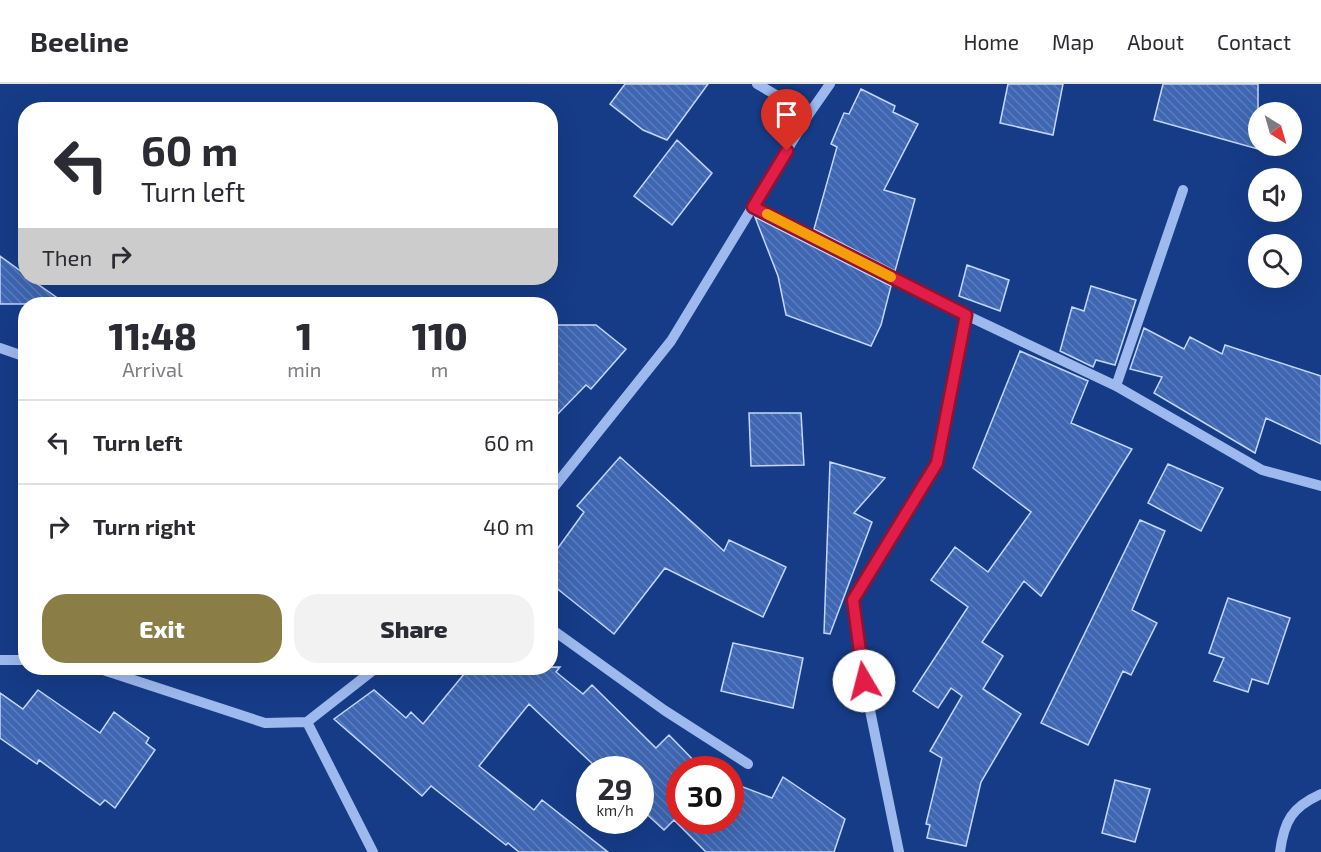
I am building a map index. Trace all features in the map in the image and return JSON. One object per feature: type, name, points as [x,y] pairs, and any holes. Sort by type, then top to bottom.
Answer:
[{"type":"street","points":[[757,84],[809,114]]},
{"type":"street","points":[[558,482],[671,341],[809,114],[830,84]]},
{"type":"street","points":[[1116,386],[1183,190]]},
{"type":"street","points":[[753,207],[966,315],[1116,386],[1262,470],[1321,486]]},
{"type":"street","points":[[899,852],[864,681],[853,600],[937,463],[966,315]]},
{"type":"street","points":[[0,348],[18,354]]},
{"type":"street","points":[[558,634],[664,710],[748,765]]},
{"type":"street","points":[[0,660],[18,660]]},
{"type":"street","points":[[118,675],[265,723],[307,722],[367,675]]},
{"type":"street","points":[[307,722],[373,852]]},
{"type":"street","points":[[1281,852],[1282,837],[1288,820],[1296,808],[1321,794]]},
{"type":"building","points":[[625,84],[708,84],[667,140],[643,130],[610,104]]},
{"type":"building","points":[[1008,84],[1063,84],[1053,135],[1000,123]]},
{"type":"building","points":[[1163,84],[1258,84],[1258,102],[1248,102],[1248,146],[1154,120]]},
{"type":"building","points":[[861,89],[895,106],[893,112],[918,124],[884,190],[915,199],[895,271],[814,229],[837,147],[831,144],[844,113],[849,114]]},
{"type":"building","points":[[677,140],[712,173],[672,225],[634,196]]},
{"type":"building","points":[[755,217],[891,286],[881,325],[871,346],[786,315],[778,276]]},
{"type":"building","points":[[0,256],[18,269],[18,285],[39,285],[56,297],[18,297],[18,304],[0,304]]},
{"type":"building","points":[[967,265],[1009,280],[1000,311],[959,296]]},
{"type":"building","points":[[1091,286],[1136,300],[1115,365],[1096,360],[1093,367],[1060,351],[1072,307],[1084,311]]},
{"type":"building","points":[[558,325],[596,325],[626,349],[591,389],[586,385],[558,414]]},
{"type":"building","points":[[1144,328],[1184,349],[1190,337],[1222,354],[1225,345],[1321,376],[1321,444],[1266,418],[1255,453],[1154,393],[1162,377],[1130,369]]},
{"type":"building","points":[[1020,351],[1088,381],[1071,423],[1132,449],[1041,596],[1024,581],[982,642],[1003,656],[983,689],[1021,714],[981,782],[966,846],[927,838],[930,825],[926,824],[942,758],[930,751],[962,696],[951,688],[938,708],[913,691],[968,607],[931,580],[955,547],[988,572],[1031,512],[973,468]]},
{"type":"building","points":[[749,413],[801,413],[804,465],[751,466]]},
{"type":"building","points":[[620,457],[724,551],[729,540],[786,567],[763,617],[665,568],[614,634],[558,589],[558,548],[584,512],[577,506]]},
{"type":"building","points":[[830,462],[885,478],[854,513],[872,522],[830,634],[824,633]]},
{"type":"building","points":[[1168,464],[1223,488],[1201,531],[1148,503]]},
{"type":"building","points":[[1140,520],[1165,531],[1132,610],[1157,623],[1131,675],[1123,671],[1088,745],[1041,723]]},
{"type":"building","points":[[1228,598],[1290,618],[1268,684],[1252,679],[1248,692],[1214,681],[1224,658],[1209,653]]},
{"type":"building","points":[[733,643],[803,658],[793,708],[721,691]]},
{"type":"building","points":[[558,674],[583,694],[592,685],[656,748],[669,735],[689,756],[666,756],[666,828],[664,830],[654,821],[654,756],[584,756],[529,704],[479,766],[534,810],[542,800],[576,827],[576,834],[585,834],[608,852],[519,852],[508,843],[506,845],[431,786],[422,796],[334,719],[374,690],[406,718],[411,712],[423,724],[463,675]]},
{"type":"building","points":[[38,690],[100,733],[114,712],[149,738],[146,743],[155,750],[115,808],[105,800],[100,805],[39,760],[37,764],[0,738],[0,693],[23,709]]},
{"type":"building","points":[[783,777],[845,819],[834,852],[706,852],[688,834],[744,834],[744,787],[772,798]]},
{"type":"building","points":[[1115,780],[1150,789],[1135,842],[1102,833]]},
{"type":"slow traffic","points":[[767,214],[891,277]]},
{"type":"route","points":[[787,151],[753,207],[966,315],[937,463],[853,600],[864,681]]}]
